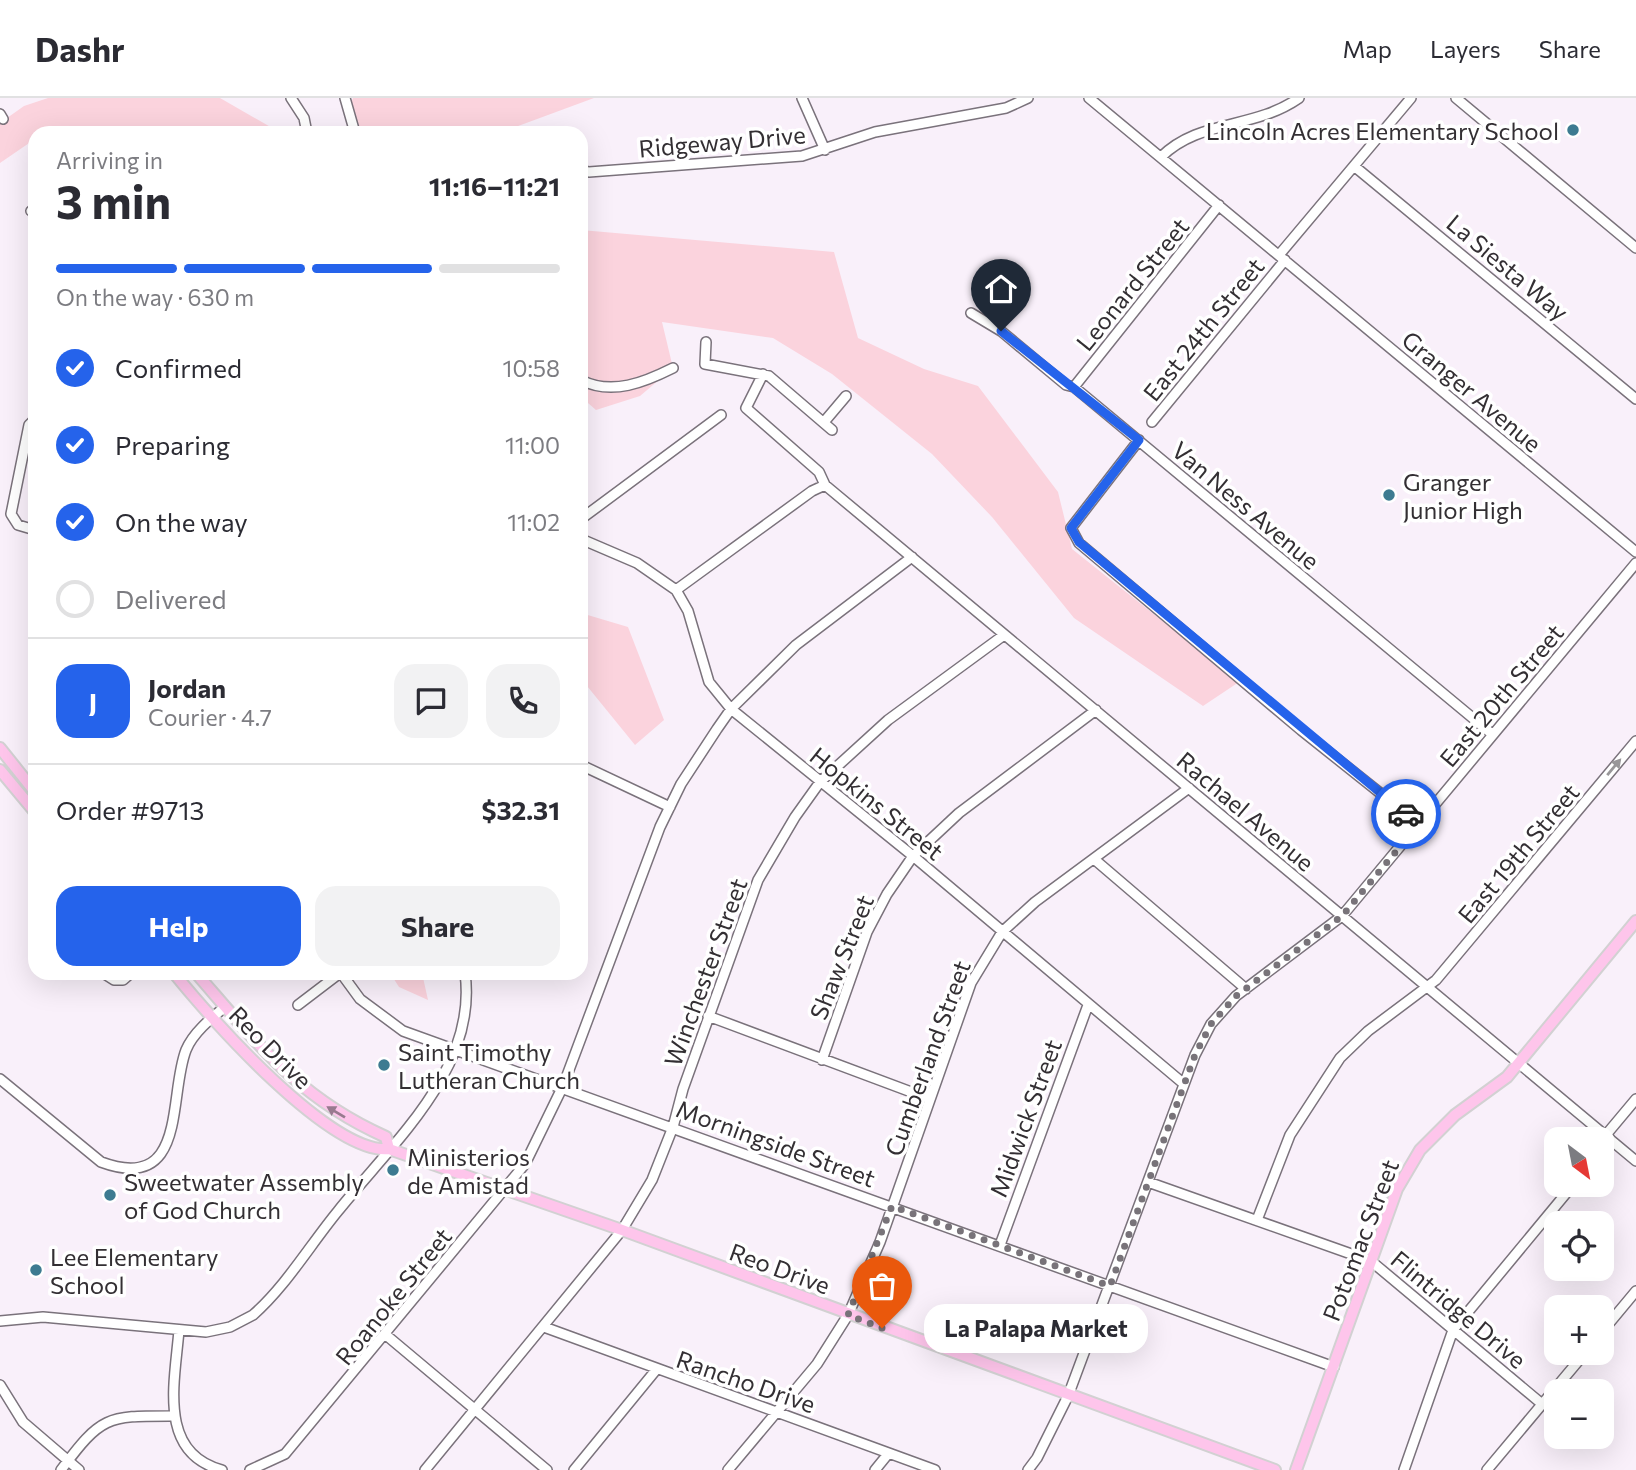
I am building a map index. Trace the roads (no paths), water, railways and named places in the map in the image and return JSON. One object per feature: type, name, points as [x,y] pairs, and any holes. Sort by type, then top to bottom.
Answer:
[{"type":"main road","points":[[0,748],[28,783]]},
{"type":"main road","points":[[0,770],[28,804]]},
{"type":"main road","name":"Potomac Street","points":[[1296,1470],[1397,1189],[1416,1154],[1455,1115],[1507,1077],[1636,920]]},
{"type":"main road","name":"Reo Drive","points":[[180,980],[212,1017],[294,1101],[322,1123],[376,1150],[389,1149],[622,1230],[1275,1470]]},
{"type":"main road","name":"Reo Drive","points":[[202,980],[297,1084],[330,1109],[386,1137],[389,1149]]},
{"type":"street","points":[[291,98],[304,118],[306,126]]},
{"type":"street","points":[[345,98],[353,126]]},
{"type":"street","points":[[802,98],[825,150]]},
{"type":"street","name":"Ridgeway Drive","points":[[588,170],[787,158],[825,150],[875,132],[1006,108],[1028,98]]},
{"type":"street","name":"Granger Avenue","points":[[1089,98],[1636,552]]},
{"type":"street","points":[[1161,158],[1186,137],[1270,116],[1299,98]]},
{"type":"street","name":"East 24th Street","points":[[1152,422],[1411,98]]},
{"type":"street","points":[[1456,98],[1636,248]]},
{"type":"street","name":"La Siesta Way","points":[[1354,166],[1636,399]]},
{"type":"street","name":"Leonard Street","points":[[1074,387],[1219,205]]},
{"type":"street","name":"Van Ness Avenue","points":[[971,313],[1001,331],[1066,385],[1074,387],[1492,734]]},
{"type":"street","points":[[706,342],[705,364],[769,376],[832,430]]},
{"type":"street","points":[[588,382],[600,386],[641,383],[673,368]]},
{"type":"street","name":"Rachael Avenue","points":[[763,374],[746,408],[819,472],[829,487],[1595,1127]]},
{"type":"street","points":[[824,422],[846,396]]},
{"type":"street","points":[[588,514],[721,415]]},
{"type":"street","points":[[28,430],[11,514],[18,525],[28,528]]},
{"type":"street","points":[[1139,440],[1071,528],[1079,542],[1301,730],[1419,824]]},
{"type":"street","points":[[676,590],[812,491],[829,487]]},
{"type":"street","name":"Hopkins Street","points":[[588,542],[637,563],[676,590],[688,611],[709,682],[731,709],[913,856],[1184,1084]]},
{"type":"street","name":"Roanoke Street","points":[[250,1470],[272,1467],[285,1454],[525,1164],[563,1086],[670,807],[731,709],[796,645],[912,557]]},
{"type":"street","name":"East 20th Street","points":[[1028,1470],[1037,1458],[1068,1396],[1184,1084],[1199,1045],[1211,1024],[1246,989],[1342,916],[1636,563]]},
{"type":"street","name":"Winchester Street","points":[[425,1470],[622,1230],[652,1180],[758,880],[788,827],[820,782],[888,720],[1004,635]]},
{"type":"street","name":"Shaw Street","points":[[822,1060],[867,932],[887,894],[913,856],[959,813],[1096,710]]},
{"type":"street","name":"East 19th Street","points":[[1257,1220],[1290,1135],[1323,1081],[1368,1031],[1436,980],[1636,741]]},
{"type":"street","points":[[588,768],[670,807]]},
{"type":"street","name":"Cumberland Street","points":[[729,1470],[817,1364],[848,1315],[892,1206],[971,983],[1002,932],[1035,902],[1189,788]]},
{"type":"street","points":[[1094,859],[1246,989]]},
{"type":"street","points":[[298,1005],[332,980]]},
{"type":"street","name":"Morningside Street","points":[[346,980],[360,999],[403,1031],[563,1086],[1334,1367]]},
{"type":"street","points":[[0,1321],[43,1317],[179,1331],[223,1330],[246,1320],[259,1309],[433,1095],[463,1030],[468,996],[466,980]]},
{"type":"street","name":"Midwick Street","points":[[1000,1245],[1088,1005]]},
{"type":"street","points":[[0,1079],[101,1162],[117,1168],[137,1167],[157,1156],[169,1140],[187,1047],[212,1017],[225,1007]]},
{"type":"street","points":[[708,1016],[930,1099]]},
{"type":"street","points":[[1614,1130],[1636,1099]]},
{"type":"street","name":"Rachael Avenue","points":[[1614,1143],[1636,1161]]},
{"type":"street","name":"Flintridge Drive","points":[[1148,1182],[1371,1261],[1542,1404]]},
{"type":"street","points":[[1404,1470],[1453,1330],[1563,1197]]},
{"type":"street","points":[[1614,1317],[1636,1291]]},
{"type":"street","name":"Rancho Drive","points":[[544,1327],[935,1470]]},
{"type":"street","points":[[179,1331],[173,1416],[177,1432],[190,1452],[203,1462],[222,1470]]},
{"type":"street","points":[[386,1335],[547,1470]]},
{"type":"street","points":[[1487,1470],[1574,1365]]},
{"type":"street","points":[[574,1470],[656,1370]]},
{"type":"street","points":[[0,1385],[23,1422],[79,1470]]},
{"type":"street","points":[[61,1470],[110,1419],[173,1416]]},
{"type":"street","points":[[875,1470],[888,1454]]},
{"type":"place","name":"Lincoln Acres Elementary School","points":[[1573,130]]},
{"type":"place","name":"Granger Junior High","points":[[1389,495]]},
{"type":"place","name":"Saint Timothy Lutheran Church","points":[[384,1065]]},
{"type":"place","name":"Ministerios de Amistad","points":[[393,1170]]},
{"type":"place","name":"Sweetwater Assembly of God Church","points":[[110,1195]]},
{"type":"place","name":"Lee Elementary School","points":[[36,1270]]},
{"type":"place","name":"La Palapa Market","points":[[882,1328]]}]
